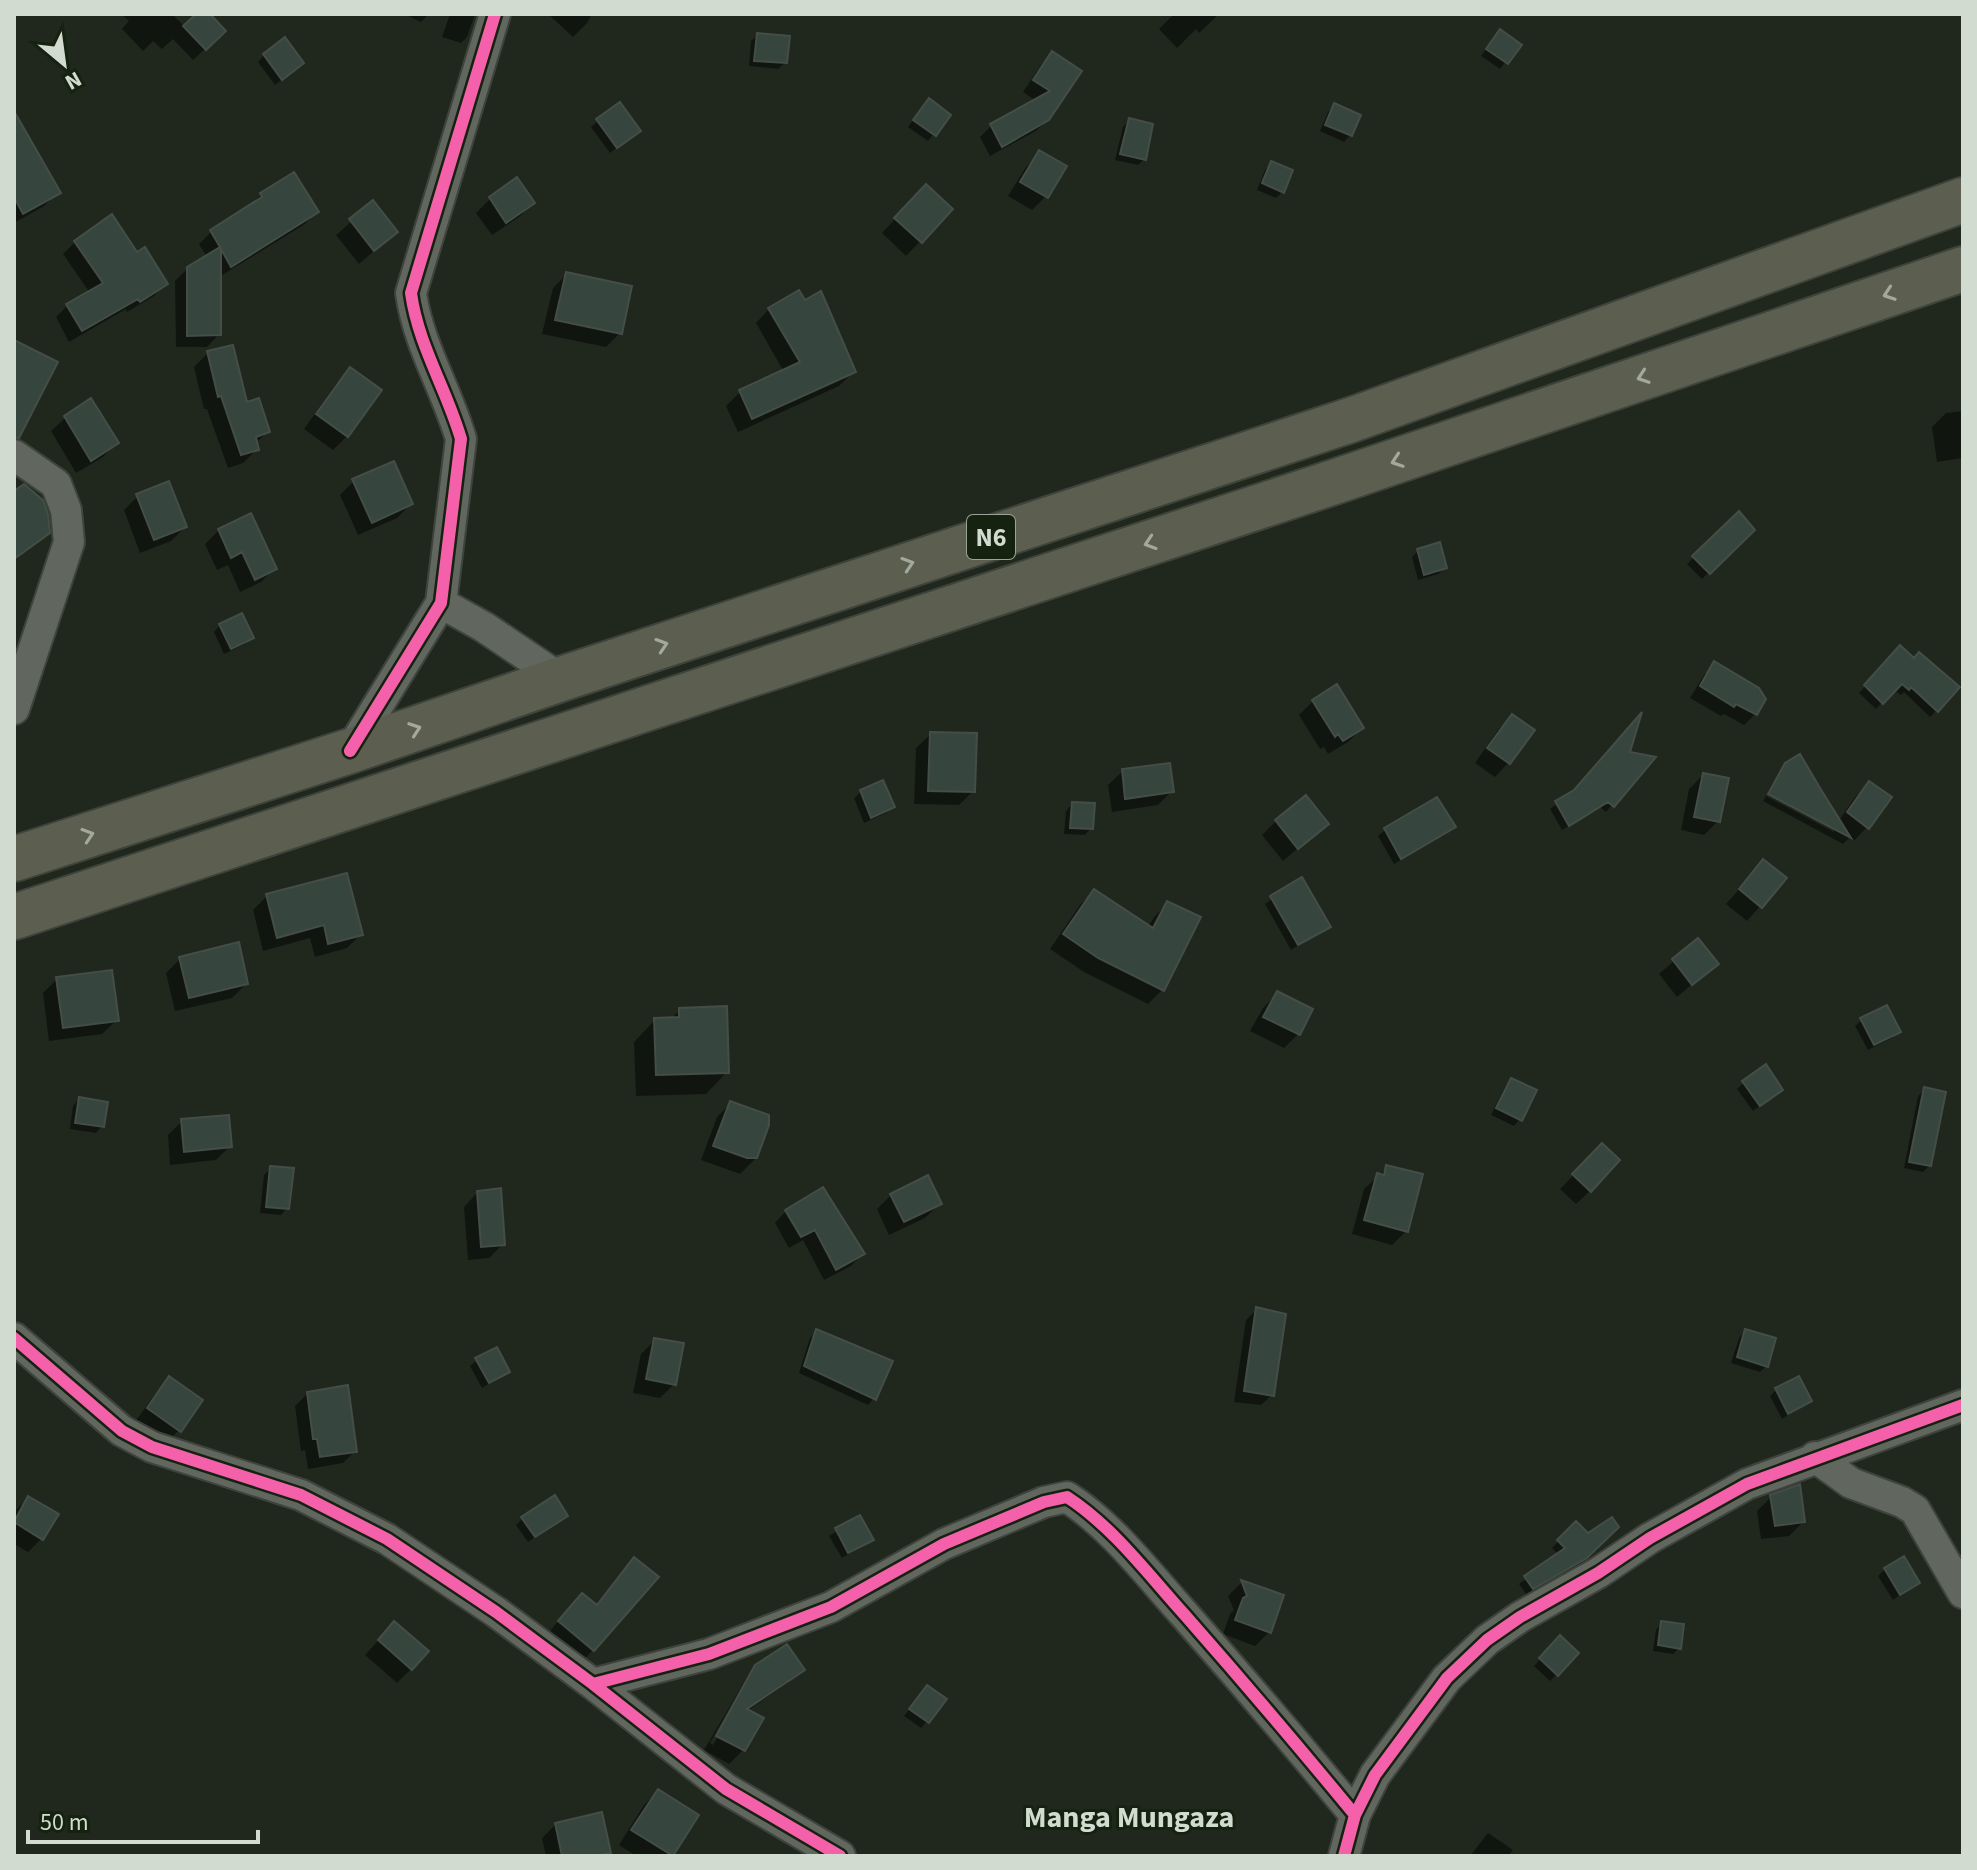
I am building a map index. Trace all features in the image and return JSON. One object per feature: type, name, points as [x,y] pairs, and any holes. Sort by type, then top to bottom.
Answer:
[{"type":"highway","name":"N6","points":[[14,859],[1351,420],[1963,200]]},
{"type":"highway","name":"N6","points":[[14,917],[1337,481],[1963,269]]},
{"type":"street","points":[[350,751],[441,603],[461,439],[415,320],[411,293],[495,14]]},
{"type":"street","points":[[14,455],[56,484],[66,510],[69,542],[14,709]]},
{"type":"street","points":[[441,603],[484,627],[561,679]]},
{"type":"street","points":[[14,1338],[122,1431],[152,1447],[301,1495],[387,1539],[496,1612],[726,1789],[840,1856]]},
{"type":"street","points":[[1344,1856],[1355,1815],[1375,1775],[1447,1678],[1487,1640],[1663,1530],[1747,1484],[1963,1405]]},
{"type":"street","points":[[1815,1457],[1851,1483],[1915,1510],[1963,1593]]},
{"type":"street","points":[[593,1684],[709,1654],[831,1607],[944,1544],[1044,1502],[1067,1497],[1091,1512],[1123,1545],[1277,1720],[1355,1815]]},
{"type":"building","points":[[196,14],[210,14],[226,31],[206,50],[183,26]]},
{"type":"building","points":[[1500,29],[1522,45],[1508,64],[1486,49]]},
{"type":"building","points":[[757,33],[790,36],[787,63],[754,61]]},
{"type":"building","points":[[285,37],[304,63],[282,80],[263,54]]},
{"type":"building","points":[[1052,51],[1082,71],[1049,120],[1002,147],[990,124],[1050,91],[1033,80]]},
{"type":"building","points":[[929,98],[951,115],[936,136],[913,120]]},
{"type":"building","points":[[620,102],[641,131],[617,148],[596,119]]},
{"type":"building","points":[[1334,103],[1361,115],[1352,136],[1325,125]]},
{"type":"building","points":[[14,111],[61,193],[23,214],[14,197]]},
{"type":"building","points":[[1129,118],[1153,124],[1146,160],[1120,154]]},
{"type":"building","points":[[1039,150],[1067,166],[1048,198],[1020,182]]},
{"type":"building","points":[[1271,161],[1293,170],[1284,193],[1262,183]]},
{"type":"building","points":[[294,172],[319,212],[231,267],[221,249],[221,335],[187,336],[187,267],[220,247],[210,230]]},
{"type":"building","points":[[517,177],[535,203],[506,223],[489,197]]},
{"type":"building","points":[[926,184],[953,209],[922,243],[894,218]]},
{"type":"building","points":[[373,200],[398,232],[374,251],[349,219]]},
{"type":"building","points":[[112,214],[137,252],[145,247],[168,284],[82,331],[66,304],[103,283],[74,241]]},
{"type":"building","points":[[566,272],[632,286],[622,334],[555,320]]},
{"type":"building","points":[[799,290],[805,300],[821,291],[856,372],[752,419],[739,390],[800,362],[768,308]]},
{"type":"building","points":[[14,340],[58,362],[19,438],[14,437]]},
{"type":"building","points":[[233,345],[247,402],[259,398],[270,432],[256,437],[259,450],[241,455],[221,396],[218,397],[207,351]]},
{"type":"building","points":[[350,367],[382,390],[348,437],[316,414]]},
{"type":"building","points":[[91,398],[119,443],[91,461],[64,416]]},
{"type":"building","points":[[394,461],[413,504],[372,523],[352,479]]},
{"type":"building","points":[[169,481],[187,527],[154,540],[136,494]]},
{"type":"building","points":[[24,484],[43,500],[50,533],[14,559],[14,491]]},
{"type":"building","points":[[1739,511],[1755,530],[1710,574],[1692,556]]},
{"type":"building","points":[[251,513],[277,569],[255,580],[242,552],[231,558],[218,529]]},
{"type":"building","points":[[1440,542],[1447,568],[1424,575],[1417,549]]},
{"type":"building","points":[[242,613],[254,638],[231,649],[219,624]]},
{"type":"building","points":[[1900,645],[1914,658],[1919,652],[1960,687],[1938,712],[1911,687],[1909,690],[1902,684],[1883,704],[1864,685]]},
{"type":"building","points":[[1714,661],[1759,688],[1766,699],[1757,715],[1736,704],[1734,707],[1700,686]]},
{"type":"building","points":[[1337,684],[1364,728],[1343,741],[1338,734],[1335,737],[1312,700]]},
{"type":"building","points":[[1642,712],[1630,752],[1656,757],[1614,807],[1608,802],[1569,826],[1555,801],[1574,790]]},
{"type":"building","points":[[1512,714],[1535,730],[1510,764],[1487,748]]},
{"type":"building","points":[[930,732],[977,733],[975,792],[928,791]]},
{"type":"building","points":[[1800,754],[1851,838],[1768,794],[1785,763]]},
{"type":"building","points":[[1170,763],[1174,792],[1125,799],[1122,769]]},
{"type":"building","points":[[1703,773],[1729,778],[1720,822],[1694,817]]},
{"type":"building","points":[[883,780],[895,807],[871,818],[860,790]]},
{"type":"building","points":[[1869,781],[1892,797],[1869,829],[1847,812]]},
{"type":"building","points":[[1306,795],[1329,824],[1298,849],[1275,820]]},
{"type":"building","points":[[1437,797],[1456,827],[1401,859],[1384,828]]},
{"type":"building","points":[[1072,802],[1095,803],[1093,829],[1070,828]]},
{"type":"building","points":[[1763,859],[1787,878],[1762,908],[1739,889]]},
{"type":"building","points":[[347,873],[363,935],[328,944],[324,925],[277,938],[266,894]]},
{"type":"building","points":[[1302,877],[1331,927],[1298,945],[1270,896]]},
{"type":"building","points":[[1094,889],[1153,928],[1167,901],[1201,917],[1164,991],[1098,958],[1063,934]]},
{"type":"building","points":[[1698,938],[1719,964],[1692,985],[1672,959]]},
{"type":"building","points":[[239,942],[248,984],[189,998],[179,957]]},
{"type":"building","points":[[112,970],[119,1021],[63,1028],[56,977]]},
{"type":"building","points":[[1277,991],[1313,1009],[1300,1035],[1263,1017]]},
{"type":"building","points":[[1887,1005],[1901,1032],[1874,1045],[1860,1018]]},
{"type":"building","points":[[727,1006],[729,1073],[656,1075],[654,1018],[679,1017],[679,1008]]},
{"type":"building","points":[[1766,1064],[1783,1090],[1760,1106],[1742,1081]]},
{"type":"building","points":[[1511,1078],[1537,1090],[1522,1121],[1496,1108]]},
{"type":"building","points":[[1924,1087],[1946,1092],[1931,1166],[1909,1162]]},
{"type":"building","points":[[79,1097],[108,1102],[104,1127],[75,1123]]},
{"type":"building","points":[[730,1101],[769,1115],[769,1125],[757,1158],[747,1158],[713,1146]]},
{"type":"building","points":[[229,1115],[232,1147],[184,1152],[181,1119]]},
{"type":"building","points":[[1602,1143],[1620,1160],[1591,1192],[1572,1174]]},
{"type":"building","points":[[1386,1165],[1423,1174],[1408,1232],[1364,1220],[1377,1173],[1384,1175]]},
{"type":"building","points":[[270,1166],[294,1168],[289,1209],[266,1207]]},
{"type":"building","points":[[928,1175],[942,1204],[904,1222],[890,1194]]},
{"type":"building","points":[[823,1187],[865,1254],[836,1270],[815,1230],[801,1237],[785,1210]]},
{"type":"building","points":[[501,1188],[505,1245],[481,1247],[477,1191]]},
{"type":"building","points":[[1256,1307],[1286,1314],[1274,1396],[1244,1391]]},
{"type":"building","points":[[816,1329],[893,1361],[876,1400],[804,1366]]},
{"type":"building","points":[[1745,1329],[1776,1338],[1768,1367],[1737,1357]]},
{"type":"building","points":[[654,1338],[684,1343],[676,1385],[646,1379]]},
{"type":"building","points":[[497,1347],[510,1372],[489,1383],[475,1358]]},
{"type":"building","points":[[169,1376],[203,1400],[181,1432],[147,1408]]},
{"type":"building","points":[[1799,1376],[1812,1401],[1788,1414],[1775,1388]]},
{"type":"building","points":[[348,1385],[357,1452],[320,1457],[317,1439],[313,1439],[307,1392]]},
{"type":"building","points":[[1800,1484],[1805,1522],[1775,1526],[1770,1495]]},
{"type":"building","points":[[555,1495],[568,1516],[535,1537],[521,1517]]},
{"type":"building","points":[[28,1496],[59,1514],[43,1540],[14,1522]]},
{"type":"building","points":[[860,1515],[874,1540],[848,1553],[835,1528]]},
{"type":"building","points":[[1612,1517],[1619,1527],[1587,1558],[1533,1589],[1524,1576],[1565,1548],[1557,1540],[1576,1521],[1588,1533]]},
{"type":"building","points":[[1904,1556],[1920,1583],[1900,1595],[1884,1568]]},
{"type":"building","points":[[634,1557],[659,1577],[594,1651],[558,1621],[582,1593],[597,1605]]},
{"type":"building","points":[[1241,1580],[1284,1595],[1271,1633],[1235,1620],[1243,1598],[1247,1596]]},
{"type":"building","points":[[394,1621],[429,1651],[412,1670],[378,1640]]},
{"type":"building","points":[[1661,1621],[1684,1624],[1681,1649],[1658,1645]]},
{"type":"building","points":[[1560,1635],[1579,1653],[1558,1676],[1539,1658]]},
{"type":"building","points":[[787,1644],[805,1670],[747,1709],[764,1718],[745,1751],[716,1736],[755,1665]]},
{"type":"building","points":[[927,1685],[947,1699],[929,1723],[909,1709]]},
{"type":"building","points":[[658,1789],[699,1815],[673,1856],[631,1830]]},
{"type":"building","points":[[602,1812],[611,1853],[562,1856],[555,1823]]},
{"type":"cycle path","points":[[350,751],[441,603],[461,439],[426,349],[411,293],[495,14]]},
{"type":"cycle path","points":[[14,1338],[122,1431],[152,1447],[301,1495],[387,1539],[496,1612],[726,1789],[840,1856]]},
{"type":"cycle path","points":[[1344,1856],[1355,1815],[1375,1775],[1447,1678],[1487,1640],[1650,1538],[1747,1484],[1963,1405]]},
{"type":"cycle path","points":[[593,1684],[709,1654],[831,1607],[944,1544],[1044,1502],[1067,1497],[1129,1551],[1355,1815]]},
{"type":"district","name":"Manga Mungaza","points":[[1129,1817]]}]
